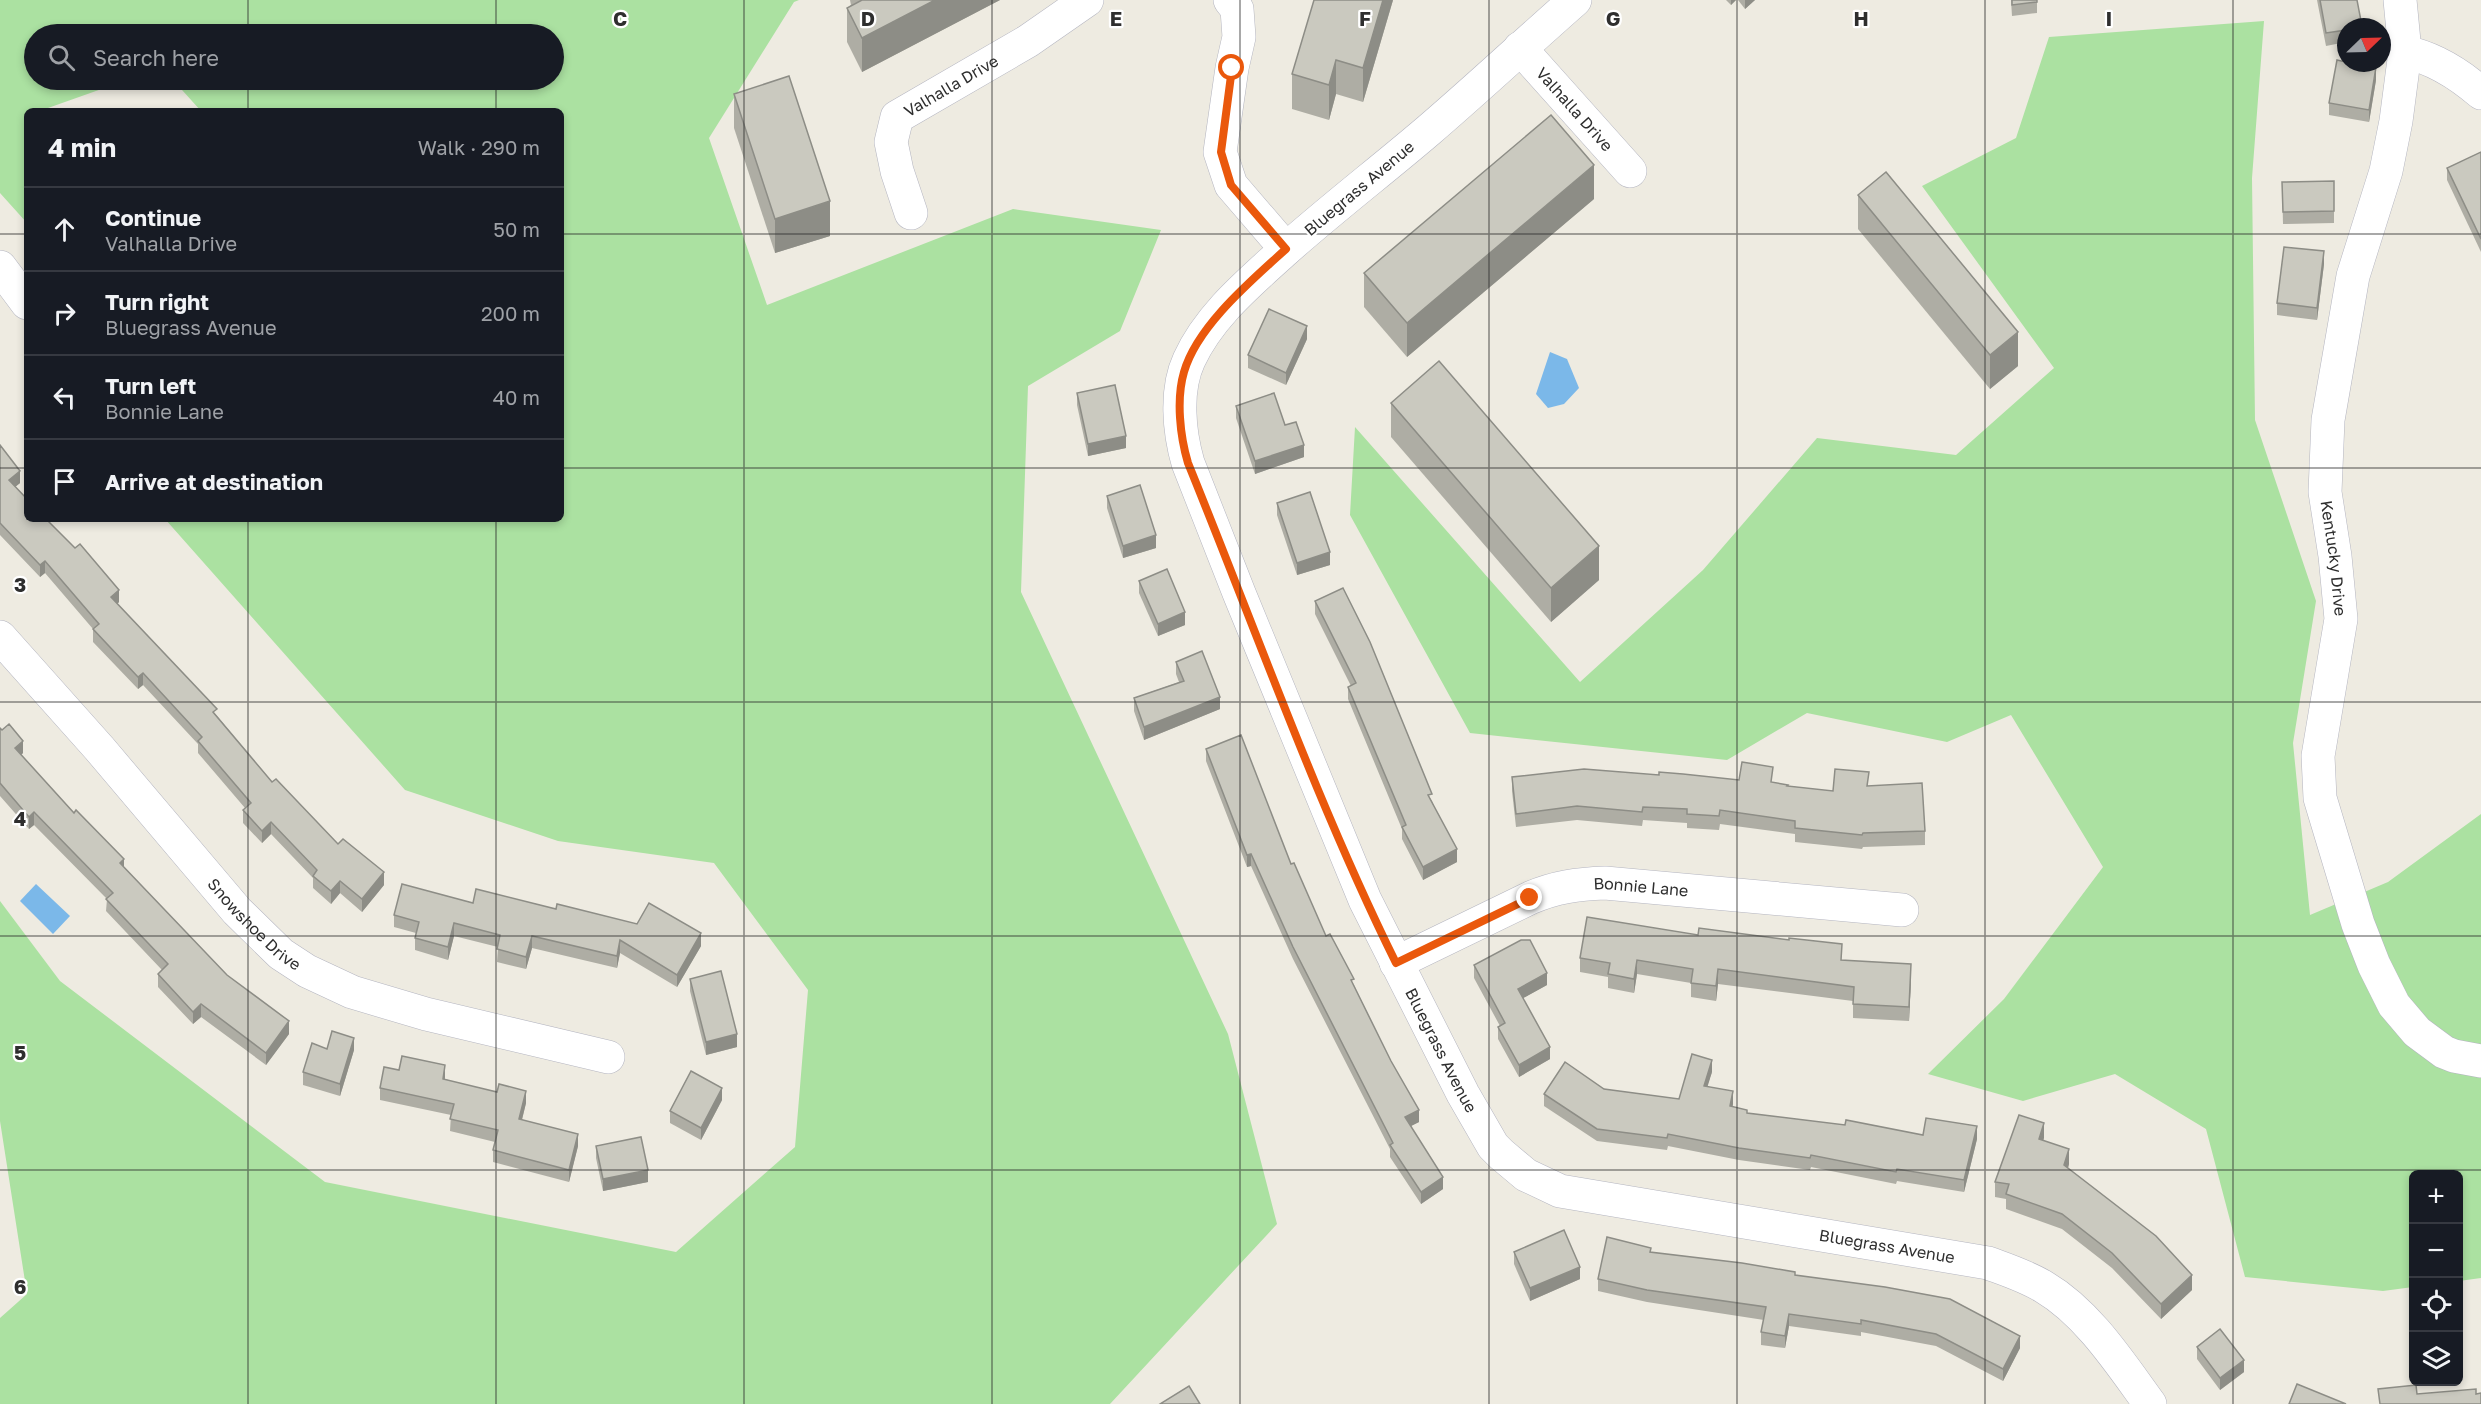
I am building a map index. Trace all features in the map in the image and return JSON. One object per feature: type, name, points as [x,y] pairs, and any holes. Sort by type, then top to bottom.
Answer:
[{"type":"street","name":"Valhalla Drive","points":[[911,213],[897,171],[891,141],[897,117],[1028,41],[1087,0]]},
{"type":"street","points":[[1230,0],[1237,9],[1239,37],[1232,68],[1221,152],[1231,185],[1286,249]]},
{"type":"street","name":"Bluegrass Avenue","points":[[1575,0],[1430,129],[1286,249],[1221,311],[1189,359],[1180,396],[1184,449],[1284,704],[1365,900],[1463,1094],[1493,1146],[1526,1175],[1560,1191],[1988,1263],[2024,1276],[2045,1288],[2086,1322],[2150,1404]]},
{"type":"street","name":"Kentucky Drive","points":[[2400,0],[2405,52],[2396,121],[2386,171],[2357,260],[2346,307],[2328,420],[2325,492],[2335,556],[2341,619],[2318,756],[2320,798],[2358,924],[2374,965],[2394,1005],[2417,1032],[2444,1052],[2481,1061]]},
{"type":"street","name":"Valhalla Drive","points":[[1520,48],[1630,171]]},
{"type":"street","points":[[2405,52],[2442,65],[2481,93]]},
{"type":"street","points":[[0,267],[24,299]]},
{"type":"street","name":"Snowshoe Drive","points":[[0,637],[99,748],[237,911],[281,954],[307,971],[351,992],[426,1014],[608,1057]]},
{"type":"street","name":"Bonnie Lane","points":[[1396,963],[1550,889],[1575,884],[1605,883],[1902,910]]},
{"type":"green space","points":[[0,0],[799,0],[794,2],[709,138],[767,305],[1013,209],[1161,230],[1120,331],[1028,386],[1021,592],[1228,1034],[1277,1224],[1110,1404],[0,1404],[0,1318],[27,1294],[0,1121],[0,901],[60,981],[325,1182],[676,1252],[795,1147],[808,990],[714,863],[558,841],[405,790],[168,522],[564,522],[564,108],[198,108],[182,90],[564,90],[564,24],[24,24],[24,90],[99,90],[48,108],[24,108],[24,220],[0,193]]},
{"type":"green space","points":[[2264,21],[2252,178],[2255,420],[2316,601],[2293,743],[2310,915],[2388,882],[2481,814],[2481,1278],[2463,1280],[2463,1170],[2409,1170],[2409,1288],[2383,1291],[2245,1277],[2206,1129],[2115,1074],[2023,1101],[1928,1074],[2004,999],[2103,867],[2011,715],[1947,742],[1807,713],[1727,760],[1470,733],[1350,515],[1355,427],[1580,682],[1703,570],[1817,438],[1956,455],[2054,368],[1922,186],[2016,138],[2049,37]]},
{"type":"water","points":[[1550,352],[1567,359],[1579,388],[1564,404],[1548,408],[1536,394]]},
{"type":"water","points":[[36,884],[70,916],[53,934],[20,901]]},
{"type":"building","points":[[862,0],[935,0],[862,38],[847,8]]},
{"type":"building","points":[[1314,0],[1383,0],[1363,68],[1336,60],[1329,85],[1292,74]]},
{"type":"building","points":[[2012,0],[2037,0],[2037,2],[2012,5]]},
{"type":"building","points":[[2320,0],[2357,0],[2360,18],[2337,18],[2337,31],[2326,33]]},
{"type":"building","points":[[2337,60],[2337,72],[2375,72],[2369,110],[2329,103]]},
{"type":"building","points":[[789,76],[830,201],[775,219],[734,94]]},
{"type":"building","points":[[1551,115],[1594,165],[1407,323],[1364,273]]},
{"type":"building","points":[[2481,152],[2481,239],[2447,168]]},
{"type":"building","points":[[1886,172],[2018,332],[1990,355],[1858,195]]},
{"type":"building","points":[[2334,181],[2334,211],[2283,212],[2282,182]]},
{"type":"building","points":[[2284,247],[2324,251],[2317,308],[2277,303]]},
{"type":"building","points":[[1269,309],[1307,326],[1286,373],[1248,355]]},
{"type":"building","points":[[1439,361],[1599,546],[1551,588],[1391,403]]},
{"type":"building","points":[[1115,385],[1126,436],[1088,444],[1077,393]]},
{"type":"building","points":[[1274,393],[1285,425],[1296,422],[1304,445],[1255,461],[1236,406]]},
{"type":"building","points":[[0,445],[20,471],[9,480],[24,496],[24,522],[49,522],[75,548],[80,544],[119,590],[111,597],[217,709],[213,712],[272,782],[276,779],[338,844],[343,839],[384,872],[362,899],[340,881],[331,891],[313,876],[317,870],[271,822],[262,831],[243,810],[251,803],[198,741],[202,737],[143,673],[138,677],[93,629],[99,624],[45,561],[40,565],[0,523]]},
{"type":"building","points":[[1140,485],[1156,535],[1123,546],[1107,496]]},
{"type":"building","points":[[1310,492],[1330,552],[1297,563],[1277,503]]},
{"type":"building","points":[[1167,569],[1185,612],[1158,624],[1139,581]]},
{"type":"building","points":[[1343,588],[1370,642],[1432,794],[1428,795],[1457,849],[1423,867],[1402,827],[1406,825],[1348,687],[1356,683],[1315,601]]},
{"type":"building","points":[[1202,651],[1220,697],[1144,727],[1134,698],[1184,681],[1176,662]]},
{"type":"building","points":[[9,724],[23,741],[15,748],[74,813],[76,810],[124,859],[120,863],[227,975],[289,1021],[266,1053],[201,1004],[193,1012],[158,974],[168,964],[106,899],[113,893],[34,812],[29,817],[0,783],[0,728],[2,730]]},
{"type":"building","points":[[1241,735],[1291,864],[1294,863],[1326,936],[1330,934],[1354,979],[1351,980],[1391,1061],[1419,1110],[1405,1117],[1443,1177],[1421,1192],[1390,1145],[1393,1143],[1293,947],[1251,854],[1247,855],[1206,749]]},
{"type":"building","points":[[1742,762],[1773,767],[1771,782],[1787,786],[1833,791],[1835,769],[1869,772],[1867,786],[1922,783],[1925,831],[1863,833],[1862,835],[1795,828],[1795,821],[1720,810],[1719,816],[1687,814],[1687,809],[1643,807],[1642,812],[1577,806],[1516,814],[1512,777],[1584,769],[1659,775],[1659,772],[1739,780]]},
{"type":"building","points":[[402,884],[473,903],[476,889],[556,909],[557,904],[637,924],[649,903],[701,933],[677,975],[620,940],[617,956],[532,936],[526,957],[497,949],[500,935],[454,923],[448,947],[415,938],[419,922],[394,915]]},
{"type":"building","points":[[1587,917],[1698,935],[1699,928],[1789,940],[1789,938],[1842,944],[1841,960],[1911,964],[1909,1007],[1853,1004],[1854,987],[1718,969],[1716,986],[1691,983],[1693,969],[1637,960],[1634,979],[1608,974],[1610,963],[1580,958]]},
{"type":"building","points":[[1521,940],[1530,940],[1547,973],[1518,989],[1550,1047],[1519,1065],[1498,1027],[1505,1023],[1474,965]]},
{"type":"building","points":[[721,971],[737,1034],[706,1042],[690,979]]},
{"type":"building","points":[[332,1031],[354,1038],[340,1084],[303,1072],[312,1043],[327,1049]]},
{"type":"building","points":[[1692,1054],[1712,1060],[1704,1086],[1733,1091],[1730,1106],[1747,1110],[1747,1113],[1845,1125],[1846,1120],[1923,1135],[1926,1118],[1977,1126],[1964,1180],[1897,1169],[1896,1172],[1811,1155],[1810,1158],[1739,1148],[1668,1134],[1667,1138],[1597,1129],[1544,1094],[1565,1062],[1604,1089],[1679,1099]]},
{"type":"building","points":[[402,1056],[445,1065],[443,1079],[497,1092],[499,1084],[526,1091],[519,1119],[578,1134],[569,1170],[493,1150],[498,1130],[450,1119],[454,1104],[380,1088],[384,1067],[399,1070]]},
{"type":"building","points":[[691,1071],[722,1088],[701,1128],[670,1111]]},
{"type":"building","points":[[2019,1115],[2044,1123],[2039,1139],[2069,1149],[2064,1165],[2156,1236],[2192,1275],[2161,1304],[2112,1253],[2062,1214],[2006,1194],[2009,1184],[1995,1182]]},
{"type":"building","points":[[641,1137],[648,1170],[603,1179],[596,1146]]},
{"type":"building","points":[[1564,1230],[1580,1267],[1530,1288],[1514,1252]]},
{"type":"building","points":[[1607,1237],[1651,1248],[1650,1252],[1742,1263],[1795,1272],[1795,1275],[1885,1287],[1950,1299],[2020,1336],[2003,1369],[1936,1334],[1861,1320],[1861,1324],[1789,1314],[1785,1336],[1761,1332],[1766,1307],[1647,1290],[1598,1279]]},
{"type":"building","points":[[2220,1329],[2244,1360],[2220,1378],[2197,1347]]},
{"type":"building","points":[[2297,1384],[2346,1404],[2289,1404]]},
{"type":"building","points":[[1189,1386],[1200,1404],[1160,1404]]},
{"type":"building","points":[[2416,1386],[2417,1394],[2476,1389],[2476,1394],[2481,1393],[2481,1404],[2380,1404],[2378,1389]]},
{"type":"route","points":[[1232,68],[1221,152],[1231,185],[1286,249],[1221,311],[1189,359],[1180,396],[1184,449],[1188,463],[1365,900],[1396,963],[1530,898]]}]
